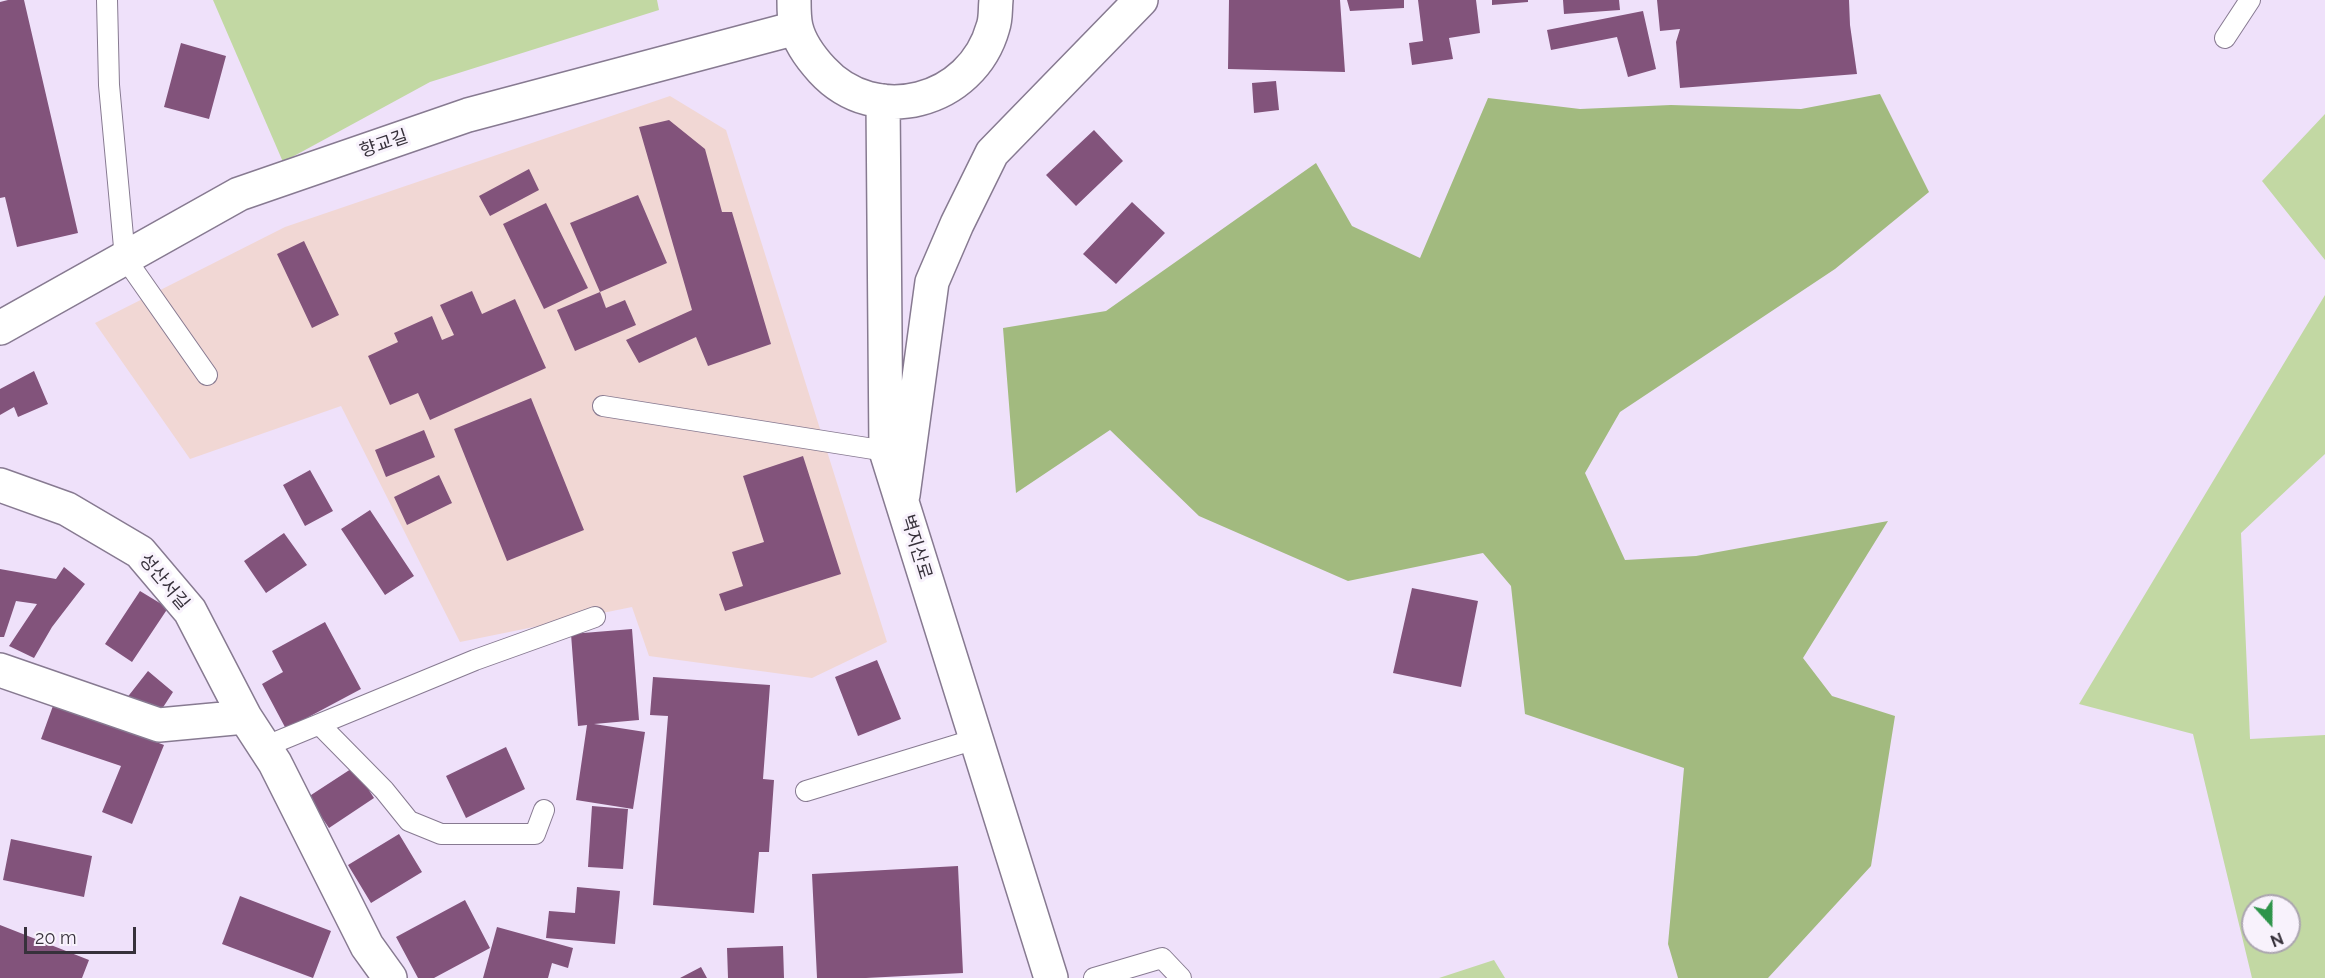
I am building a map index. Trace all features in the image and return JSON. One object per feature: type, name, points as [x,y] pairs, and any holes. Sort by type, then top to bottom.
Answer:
[{"type":"street","points":[[902,502],[933,282],[957,224],[992,153],[1141,0]]},
{"type":"street","points":[[795,14],[810,57],[832,82],[861,98],[893,103],[926,98],[956,83],[979,58],[994,27],[1002,3]]},
{"type":"street","name":"향교길","points":[[0,328],[239,194],[446,122],[795,14]]},
{"type":"street","name":"벽지산로","points":[[883,101],[886,451],[1051,978]]},
{"type":"street","name":"성산서길","points":[[0,484],[67,508],[140,552],[190,611],[245,717],[264,747],[367,946],[390,978]]},
{"type":"street","points":[[0,670],[159,724],[245,717]]},
{"type":"lane","points":[[107,0],[109,85],[125,258],[207,375]]},
{"type":"lane","points":[[2224,38],[2250,0]]},
{"type":"lane","points":[[603,406],[886,451]]},
{"type":"lane","points":[[264,747],[475,660],[595,617]]},
{"type":"lane","points":[[320,725],[384,790],[409,821],[441,834],[535,834],[544,810]]},
{"type":"lane","points":[[806,791],[976,740]]},
{"type":"lane","points":[[1094,978],[1162,958],[1181,978]]},
{"type":"shaded area","points":[[670,96],[726,130],[887,642],[812,678],[649,656],[632,607],[460,642],[341,406],[190,459],[95,323],[285,227]]},
{"type":"green space","points":[[213,0],[657,0],[659,10],[430,82],[283,162]]},
{"type":"green space","points":[[1880,94],[1929,192],[1835,269],[1620,412],[1585,473],[1625,560],[1696,556],[1888,521],[1803,658],[1832,696],[1895,716],[1871,866],[1768,978],[1678,978],[1668,944],[1684,768],[1525,714],[1511,586],[1483,553],[1348,581],[1199,516],[1110,430],[1016,493],[1003,328],[1106,311],[1316,163],[1352,226],[1420,258],[1488,98],[1580,109],[1671,105],[1801,109]]},
{"type":"green space","points":[[2325,114],[2325,260],[2262,181]]},
{"type":"green space","points":[[2325,295],[2325,454],[2241,533],[2250,739],[2325,735],[2325,978],[2252,978],[2246,954],[2301,954],[2301,894],[2241,894],[2241,933],[2193,734],[2079,704]]},
{"type":"green space","points":[[1494,960],[1505,978],[1439,978]]},
{"type":"building","points":[[24,0],[78,233],[17,247],[5,197],[0,198],[0,2]]},
{"type":"building","points":[[1229,0],[1340,0],[1345,72],[1228,69]]},
{"type":"building","points":[[1347,0],[1404,0],[1404,8],[1350,11]]},
{"type":"building","points":[[1418,0],[1476,0],[1480,33],[1449,38],[1453,59],[1412,65],[1409,43],[1423,41]]},
{"type":"building","points":[[1492,0],[1528,0],[1528,2],[1492,5]]},
{"type":"building","points":[[1563,0],[1619,0],[1620,10],[1564,14]]},
{"type":"building","points":[[1657,0],[1849,0],[1857,74],[1680,88],[1676,42],[1680,29],[1660,31]]},
{"type":"building","points":[[1643,11],[1656,69],[1628,77],[1617,37],[1551,50],[1547,30]]},
{"type":"building","points":[[181,43],[226,56],[209,119],[164,107]]},
{"type":"building","points":[[1276,81],[1279,110],[1254,113],[1252,83]]},
{"type":"building","points":[[669,120],[705,149],[722,212],[732,212],[771,344],[708,366],[696,337],[639,363],[626,340],[692,310],[639,127]]},
{"type":"building","points":[[1094,130],[1123,161],[1076,206],[1046,175]]},
{"type":"building","points":[[529,169],[539,190],[490,216],[479,196]]},
{"type":"building","points":[[638,195],[667,263],[600,292],[570,223]]},
{"type":"building","points":[[1132,202],[1165,233],[1116,284],[1083,254]]},
{"type":"building","points":[[546,203],[588,288],[544,309],[503,224]]},
{"type":"building","points":[[304,241],[339,315],[312,328],[277,254]]},
{"type":"building","points":[[472,291],[482,314],[515,299],[546,368],[430,420],[418,393],[390,405],[368,356],[398,342],[394,333],[432,316],[442,340],[454,335],[440,305]]},
{"type":"building","points":[[600,292],[606,308],[625,300],[636,325],[575,351],[557,310]]},
{"type":"building","points":[[34,371],[48,404],[18,417],[14,407],[0,415],[0,389]]},
{"type":"building","points":[[531,398],[584,530],[507,561],[454,429]]},
{"type":"building","points":[[424,430],[435,457],[386,477],[375,450]]},
{"type":"building","points":[[803,456],[841,574],[725,611],[719,594],[743,586],[732,552],[764,542],[743,476]]},
{"type":"building","points":[[310,470],[333,511],[305,526],[283,485]]},
{"type":"building","points":[[439,475],[452,503],[407,525],[394,497]]},
{"type":"building","points":[[370,510],[414,576],[385,595],[341,529]]},
{"type":"building","points":[[284,533],[307,565],[266,593],[244,561]]},
{"type":"building","points":[[64,567],[85,584],[52,627],[34,658],[9,646],[37,604],[16,601],[4,637],[0,637],[0,569],[56,579]]},
{"type":"building","points":[[1412,588],[1478,601],[1461,687],[1393,673]]},
{"type":"building","points":[[140,591],[168,608],[132,662],[105,644]]},
{"type":"building","points":[[325,622],[361,689],[286,729],[262,684],[283,672],[272,651]]},
{"type":"building","points":[[632,629],[639,720],[594,724],[645,732],[633,809],[576,800],[587,725],[578,726],[571,634]]},
{"type":"building","points":[[877,660],[901,719],[858,736],[835,677]]},
{"type":"building","points":[[148,671],[173,692],[160,712],[126,699]]},
{"type":"building","points":[[653,677],[770,685],[763,779],[774,780],[769,852],[759,852],[754,913],[653,905],[668,716],[650,715]]},
{"type":"building","points":[[54,703],[164,745],[132,824],[102,812],[121,766],[41,739]]},
{"type":"building","points":[[506,747],[525,789],[466,818],[446,776]]},
{"type":"building","points":[[354,767],[374,798],[329,828],[308,797]]},
{"type":"building","points":[[592,806],[628,809],[623,869],[588,867]]},
{"type":"building","points":[[399,834],[422,872],[371,903],[348,865]]},
{"type":"building","points":[[11,839],[92,856],[84,897],[3,880]]},
{"type":"building","points":[[958,866],[963,973],[817,978],[812,874]]},
{"type":"building","points":[[577,887],[620,891],[615,944],[546,938],[549,911],[575,913]]},
{"type":"building","points":[[240,896],[331,931],[313,978],[222,944]]},
{"type":"building","points":[[465,900],[490,948],[434,978],[418,978],[396,937]]},
{"type":"building","points":[[0,925],[89,960],[82,978],[0,978]]},
{"type":"building","points":[[497,927],[573,948],[568,968],[552,963],[548,978],[483,978]]},
{"type":"building","points":[[783,946],[784,978],[728,978],[727,948]]},
{"type":"building","points":[[701,967],[707,978],[680,978]]}]
